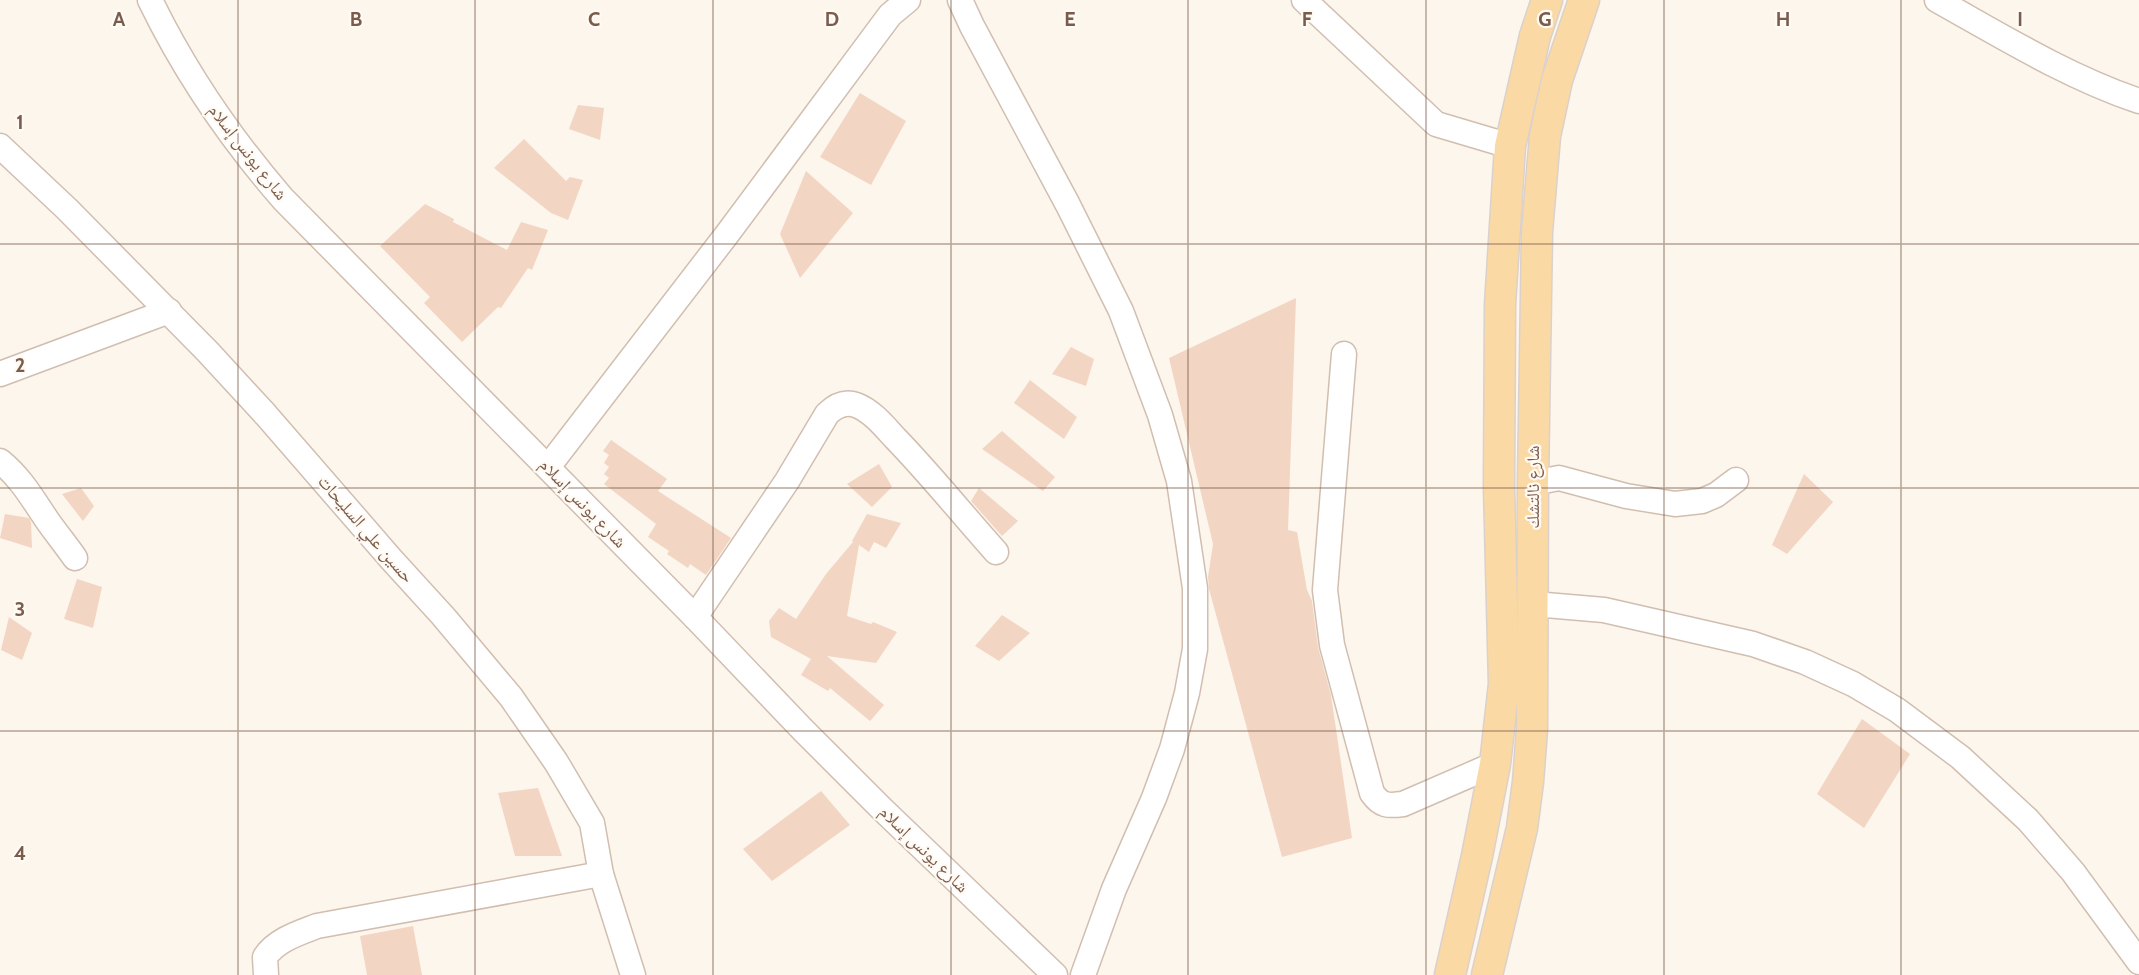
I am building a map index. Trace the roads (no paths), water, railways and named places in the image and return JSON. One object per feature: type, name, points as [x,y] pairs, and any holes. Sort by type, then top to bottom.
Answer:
[{"type":"main road","name":"شارع نالتشك","points":[[1450,975],[1495,764],[1504,684],[1499,487],[1500,305],[1510,146],[1535,36],[1547,0]]},
{"type":"main road","name":"شارع نالتشك","points":[[1487,975],[1522,828],[1532,729],[1534,288],[1544,147],[1557,80],[1584,0]]},
{"type":"street","name":"شارع يونس إسلام","points":[[150,0],[194,81],[237,144],[316,233],[548,467],[866,794],[1055,975]]},
{"type":"street","points":[[548,467],[728,233],[890,15],[908,0]]},
{"type":"street","points":[[960,0],[1121,310],[1160,415],[1179,481],[1195,588],[1195,648],[1187,693],[1172,749],[1154,798],[1114,889],[1083,975]]},
{"type":"street","points":[[1304,0],[1436,124],[1510,146]]},
{"type":"street","points":[[1937,0],[2043,59],[2107,89],[2139,101]]},
{"type":"street","name":"حسين علي السليحات","points":[[0,146],[59,201],[169,311],[266,415],[456,631],[510,697],[556,762],[592,823],[601,874],[633,975]]},
{"type":"street","points":[[0,374],[169,311]]},
{"type":"street","points":[[1344,354],[1325,590],[1332,645],[1372,793],[1379,803],[1388,806],[1403,804],[1495,764]]},
{"type":"street","points":[[695,617],[787,481],[828,414],[834,408],[844,404],[855,405],[874,417],[912,456],[996,552]]},
{"type":"street","points":[[0,461],[29,490],[75,558]]},
{"type":"street","points":[[1533,483],[1559,478],[1626,496],[1675,504],[1702,501],[1727,488],[1736,480]]},
{"type":"street","points":[[1534,604],[1604,610],[1753,644],[1805,662],[1853,684],[1888,705],[1960,757],[2028,820],[2073,872],[2139,962]]},
{"type":"street","points":[[266,975],[265,957],[274,946],[317,926],[601,874]]}]
